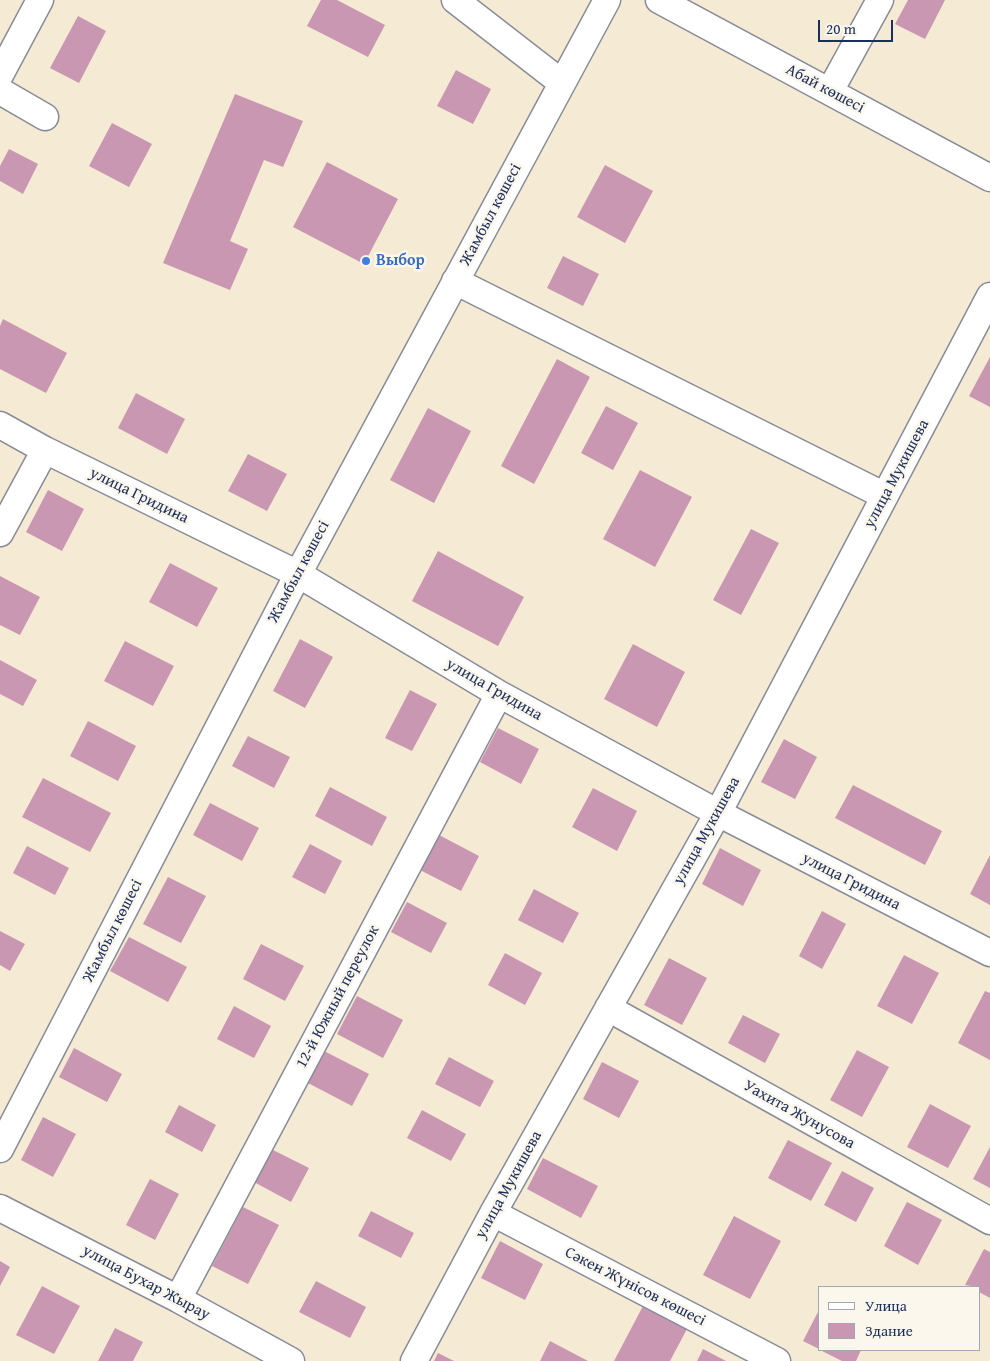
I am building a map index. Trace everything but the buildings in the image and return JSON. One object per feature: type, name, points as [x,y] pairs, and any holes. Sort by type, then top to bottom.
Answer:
[{"type":"street","points":[[0,75],[40,0]]},
{"type":"street","points":[[454,0],[562,83]]},
{"type":"street","name":"Жамбыл көшесі","points":[[0,1148],[298,574],[607,0]]},
{"type":"street","name":"Абай көшесі","points":[[660,0],[990,178]]},
{"type":"street","points":[[830,91],[880,0]]},
{"type":"street","points":[[0,91],[45,117]]},
{"type":"street","points":[[455,281],[885,496]]},
{"type":"street","name":"улица Мукишева","points":[[414,1361],[493,1213],[718,813],[990,296]]},
{"type":"street","name":"улица Гридина","points":[[0,425],[45,450],[298,574],[499,694],[718,813],[990,953]]},
{"type":"street","points":[[0,533],[45,450]]},
{"type":"street","name":"12-й Южный переулок","points":[[178,1299],[499,694]]},
{"type":"street","name":"Уахита Жунусова","points":[[608,1008],[990,1221]]},
{"type":"street","name":"улица Бухар Жырау","points":[[0,1208],[178,1299],[291,1361]]},
{"type":"street","name":"Сәкен Жүнісов көшесі","points":[[493,1213],[777,1361]]},
{"type":"place","name":"Выбор","points":[[366,261]]}]
